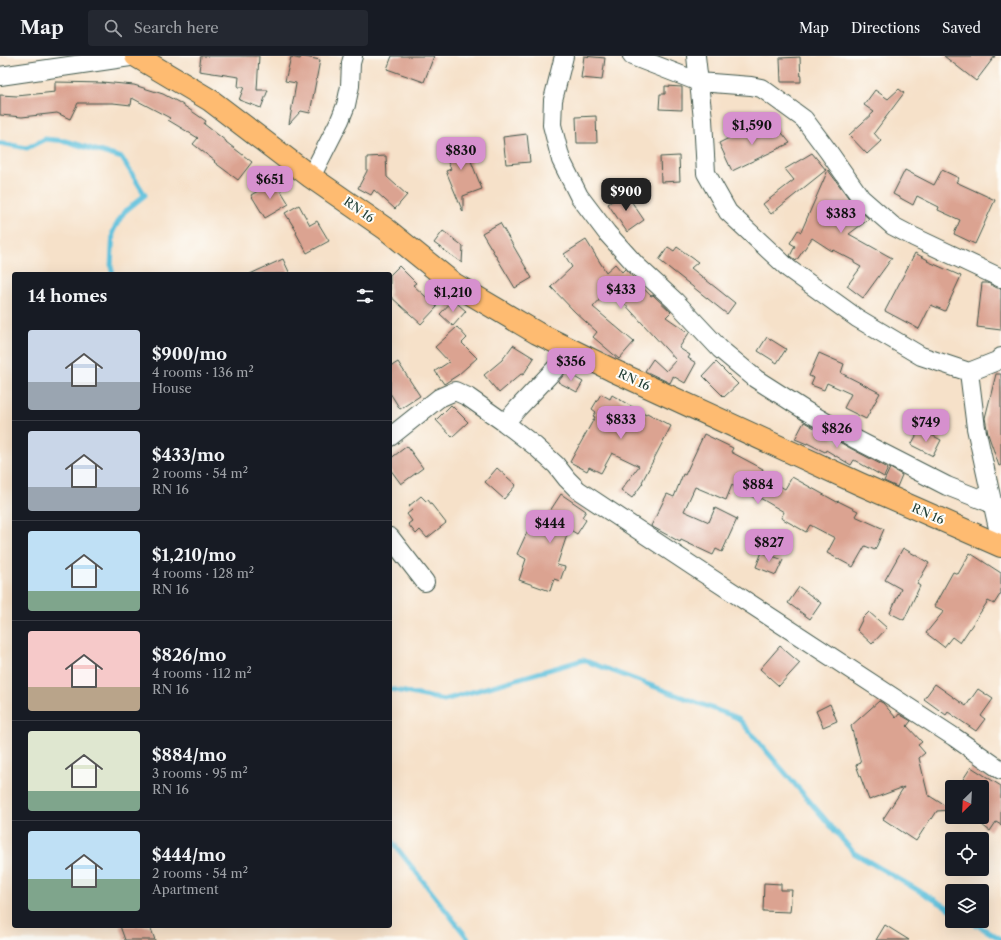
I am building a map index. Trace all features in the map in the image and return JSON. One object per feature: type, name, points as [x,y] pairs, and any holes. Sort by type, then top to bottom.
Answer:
[{"type":"main road","name":"RN 16","points":[[136,56],[210,100],[311,177],[386,229],[454,284],[537,333],[572,351],[860,484],[1001,546]]},
{"type":"street","points":[[0,76],[136,56]]},
{"type":"street","points":[[311,177],[346,105],[350,86],[351,63],[353,56]]},
{"type":"street","points":[[564,56],[553,100],[552,119],[552,125],[561,160],[578,196],[607,233],[635,264],[675,301],[720,349],[756,379],[806,411],[855,439],[947,486],[993,504]]},
{"type":"street","points":[[632,56],[699,82],[761,88],[804,119],[861,198],[893,226],[1001,278]]},
{"type":"street","points":[[696,56],[703,119],[706,173],[728,212],[789,269],[857,318],[921,356],[969,372],[997,361],[1001,357]]},
{"type":"street","points":[[505,423],[572,351]]},
{"type":"street","points":[[969,372],[976,428],[1001,542]]},
{"type":"street","points":[[392,435],[439,398],[455,391],[468,397],[535,446],[556,465],[578,490],[954,737],[1001,770]]},
{"type":"street","points":[[392,540],[425,582]]},
{"type":"building","points":[[201,56],[259,56],[257,90],[268,90],[261,108],[239,100],[244,87],[238,87],[239,77],[199,71]]},
{"type":"building","points":[[301,56],[320,60],[310,113],[301,111],[289,124],[296,83],[285,81],[291,57],[300,59]]},
{"type":"building","points":[[392,56],[434,56],[424,82],[387,69]]},
{"type":"building","points":[[584,56],[605,58],[602,80],[581,78]]},
{"type":"building","points":[[944,56],[995,56],[976,81]]},
{"type":"building","points":[[800,57],[801,82],[781,82],[780,58]]},
{"type":"building","points":[[55,82],[105,83],[102,82],[134,85],[163,94],[180,103],[206,121],[204,124],[252,162],[238,180],[193,144],[198,138],[168,120],[170,118],[132,98],[131,105],[113,103],[78,103],[70,119],[57,113],[22,117],[0,115],[0,95],[17,96],[55,92]]},
{"type":"building","points":[[665,86],[682,87],[682,110],[659,109],[660,94],[665,94]]},
{"type":"building","points":[[899,89],[904,93],[874,133],[881,141],[867,154],[849,135],[874,112],[864,105],[875,90],[888,99]]},
{"type":"building","points":[[596,116],[597,143],[577,143],[576,117]]},
{"type":"building","points":[[771,123],[773,126],[775,124],[790,143],[732,171],[719,143],[745,130],[749,139]]},
{"type":"building","points":[[527,134],[530,162],[506,164],[503,137]]},
{"type":"building","points":[[457,140],[462,152],[467,151],[482,189],[463,196],[463,212],[446,171],[451,169],[441,146]]},
{"type":"building","points":[[812,153],[826,170],[771,214],[763,204],[794,180],[785,169]]},
{"type":"building","points":[[386,156],[387,177],[407,195],[395,209],[374,190],[371,195],[358,188],[367,171],[367,157]]},
{"type":"building","points":[[679,156],[680,181],[661,182],[660,157]]},
{"type":"building","points":[[828,170],[853,204],[869,219],[849,234],[892,258],[863,298],[847,286],[861,267],[854,263],[854,261],[833,250],[832,251],[812,238],[796,261],[790,256],[795,246],[790,243],[798,230],[801,232]]},
{"type":"building","points":[[905,170],[934,185],[942,170],[959,178],[956,182],[995,200],[975,244],[954,234],[960,220],[938,210],[939,207],[917,196],[913,205],[893,194]]},
{"type":"building","points":[[275,181],[289,204],[265,218],[251,195]]},
{"type":"building","points":[[625,192],[644,220],[627,232],[608,204]]},
{"type":"building","points":[[299,205],[310,225],[317,221],[329,241],[307,253],[296,233],[297,232],[285,213]]},
{"type":"building","points":[[500,223],[532,278],[515,288],[482,233]]},
{"type":"building","points":[[443,231],[463,246],[462,263],[434,243]]},
{"type":"building","points":[[586,240],[606,272],[615,264],[622,272],[625,269],[651,296],[653,295],[671,312],[666,317],[689,333],[679,348],[690,355],[688,358],[696,363],[685,383],[673,376],[670,383],[645,371],[653,359],[666,371],[676,360],[610,288],[593,307],[634,342],[619,359],[593,337],[597,332],[551,287],[572,267],[564,254]]},
{"type":"building","points":[[668,247],[674,251],[677,247],[698,262],[691,268],[735,303],[727,314],[659,260]]},
{"type":"building","points":[[915,253],[928,260],[927,261],[961,276],[945,311],[931,305],[919,329],[885,311]]},
{"type":"building","points":[[283,259],[289,272],[254,272]]},
{"type":"building","points":[[399,266],[416,283],[413,285],[437,307],[421,324],[392,298],[392,273]]},
{"type":"building","points":[[982,283],[988,283],[997,288],[1001,288],[1001,330],[977,327]]},
{"type":"building","points":[[453,300],[466,311],[453,326],[440,314]]},
{"type":"building","points":[[457,327],[467,338],[462,343],[477,358],[458,375],[444,384],[435,371],[449,362],[435,347]]},
{"type":"building","points":[[767,337],[786,349],[777,363],[758,351]]},
{"type":"building","points":[[513,345],[534,358],[523,375],[521,374],[499,393],[484,375],[502,360]]},
{"type":"building","points":[[819,353],[844,364],[841,373],[880,393],[866,419],[844,408],[851,394],[827,383],[824,390],[811,385],[814,378],[809,376]]},
{"type":"building","points":[[398,362],[420,396],[400,409],[392,396],[392,366]]},
{"type":"building","points":[[716,362],[738,384],[724,397],[703,376]]},
{"type":"building","points":[[566,372],[583,382],[577,392],[558,382]]},
{"type":"building","points":[[996,374],[1001,374],[1001,465],[999,466],[988,434],[985,418]]},
{"type":"building","points":[[601,394],[610,399],[612,395],[646,415],[647,413],[671,426],[642,482],[643,483],[632,498],[621,490],[639,466],[612,453],[601,473],[589,467],[587,471],[570,462],[595,417],[593,416],[596,412],[592,409]]},
{"type":"building","points":[[451,405],[468,422],[452,437],[436,420]]},
{"type":"building","points":[[804,422],[888,468],[884,477],[854,460],[851,465],[826,450],[825,452],[795,439]]},
{"type":"building","points":[[920,429],[941,440],[933,456],[911,445]]},
{"type":"building","points":[[704,434],[733,448],[731,452],[763,469],[760,475],[785,489],[792,477],[837,502],[838,501],[858,511],[855,516],[884,529],[875,550],[865,546],[853,567],[827,553],[835,538],[810,525],[806,532],[781,518],[784,512],[760,498],[759,500],[732,485],[726,500],[695,487],[684,511],[709,522],[715,508],[737,519],[722,552],[716,549],[713,555],[681,540],[680,542],[651,526],[667,494],[674,497],[683,474],[685,475]]},
{"type":"building","points":[[407,446],[423,468],[401,484],[392,472],[392,457]]},
{"type":"building","points":[[497,468],[516,485],[504,499],[485,482]]},
{"type":"building","points":[[890,468],[902,475],[897,487],[884,481]]},
{"type":"building","points":[[561,494],[586,511],[582,517],[586,520],[577,534],[569,529],[557,565],[565,567],[560,581],[554,579],[550,591],[519,580],[526,559],[517,554],[529,528],[537,531]]},
{"type":"building","points":[[421,496],[426,501],[428,500],[446,523],[427,538],[420,530],[416,534],[408,524],[412,521],[407,514],[412,510],[409,506]]},
{"type":"building","points":[[903,548],[929,563],[917,584],[920,586],[904,620],[890,613],[901,589],[885,580]]},
{"type":"building","points":[[762,552],[783,560],[776,575],[756,567]]},
{"type":"building","points":[[970,553],[1001,573],[1001,593],[994,604],[988,601],[960,643],[952,637],[944,647],[926,633],[944,611],[934,606],[953,572],[958,574]]},
{"type":"building","points":[[799,587],[821,603],[810,619],[788,603]]},
{"type":"building","points":[[869,612],[887,628],[872,644],[857,630],[863,618]]},
{"type":"building","points":[[780,646],[800,663],[779,686],[760,669]]},
{"type":"building","points":[[935,684],[966,706],[978,689],[993,699],[981,716],[985,719],[976,731],[948,712],[946,715],[924,699]]},
{"type":"building","points":[[879,701],[883,703],[896,718],[899,714],[911,721],[907,726],[922,742],[918,745],[925,753],[919,758],[928,795],[945,806],[945,810],[937,811],[916,841],[883,819],[904,787],[869,800],[856,765],[861,763],[851,726]]},
{"type":"building","points":[[830,704],[837,721],[823,727],[816,711]]},
{"type":"building","points":[[971,767],[1001,786],[1001,825],[996,822],[990,831],[982,825],[989,824],[989,780],[963,780]]},
{"type":"building","points":[[764,883],[781,884],[781,890],[792,890],[790,912],[763,911]]},
{"type":"building","points":[[885,925],[909,940],[876,940]]},
{"type":"building","points":[[121,928],[151,928],[155,940],[125,940]]},
{"type":"waterway","points":[[0,143],[27,148],[45,139],[65,141],[122,158],[145,195],[124,212],[113,231],[111,267],[112,272]]},
{"type":"waterway","points":[[392,689],[444,700],[583,660],[738,718],[854,853],[945,906]]},
{"type":"waterway","points":[[392,842],[469,940]]},
{"type":"waterway","points":[[982,928],[1001,939]]}]
